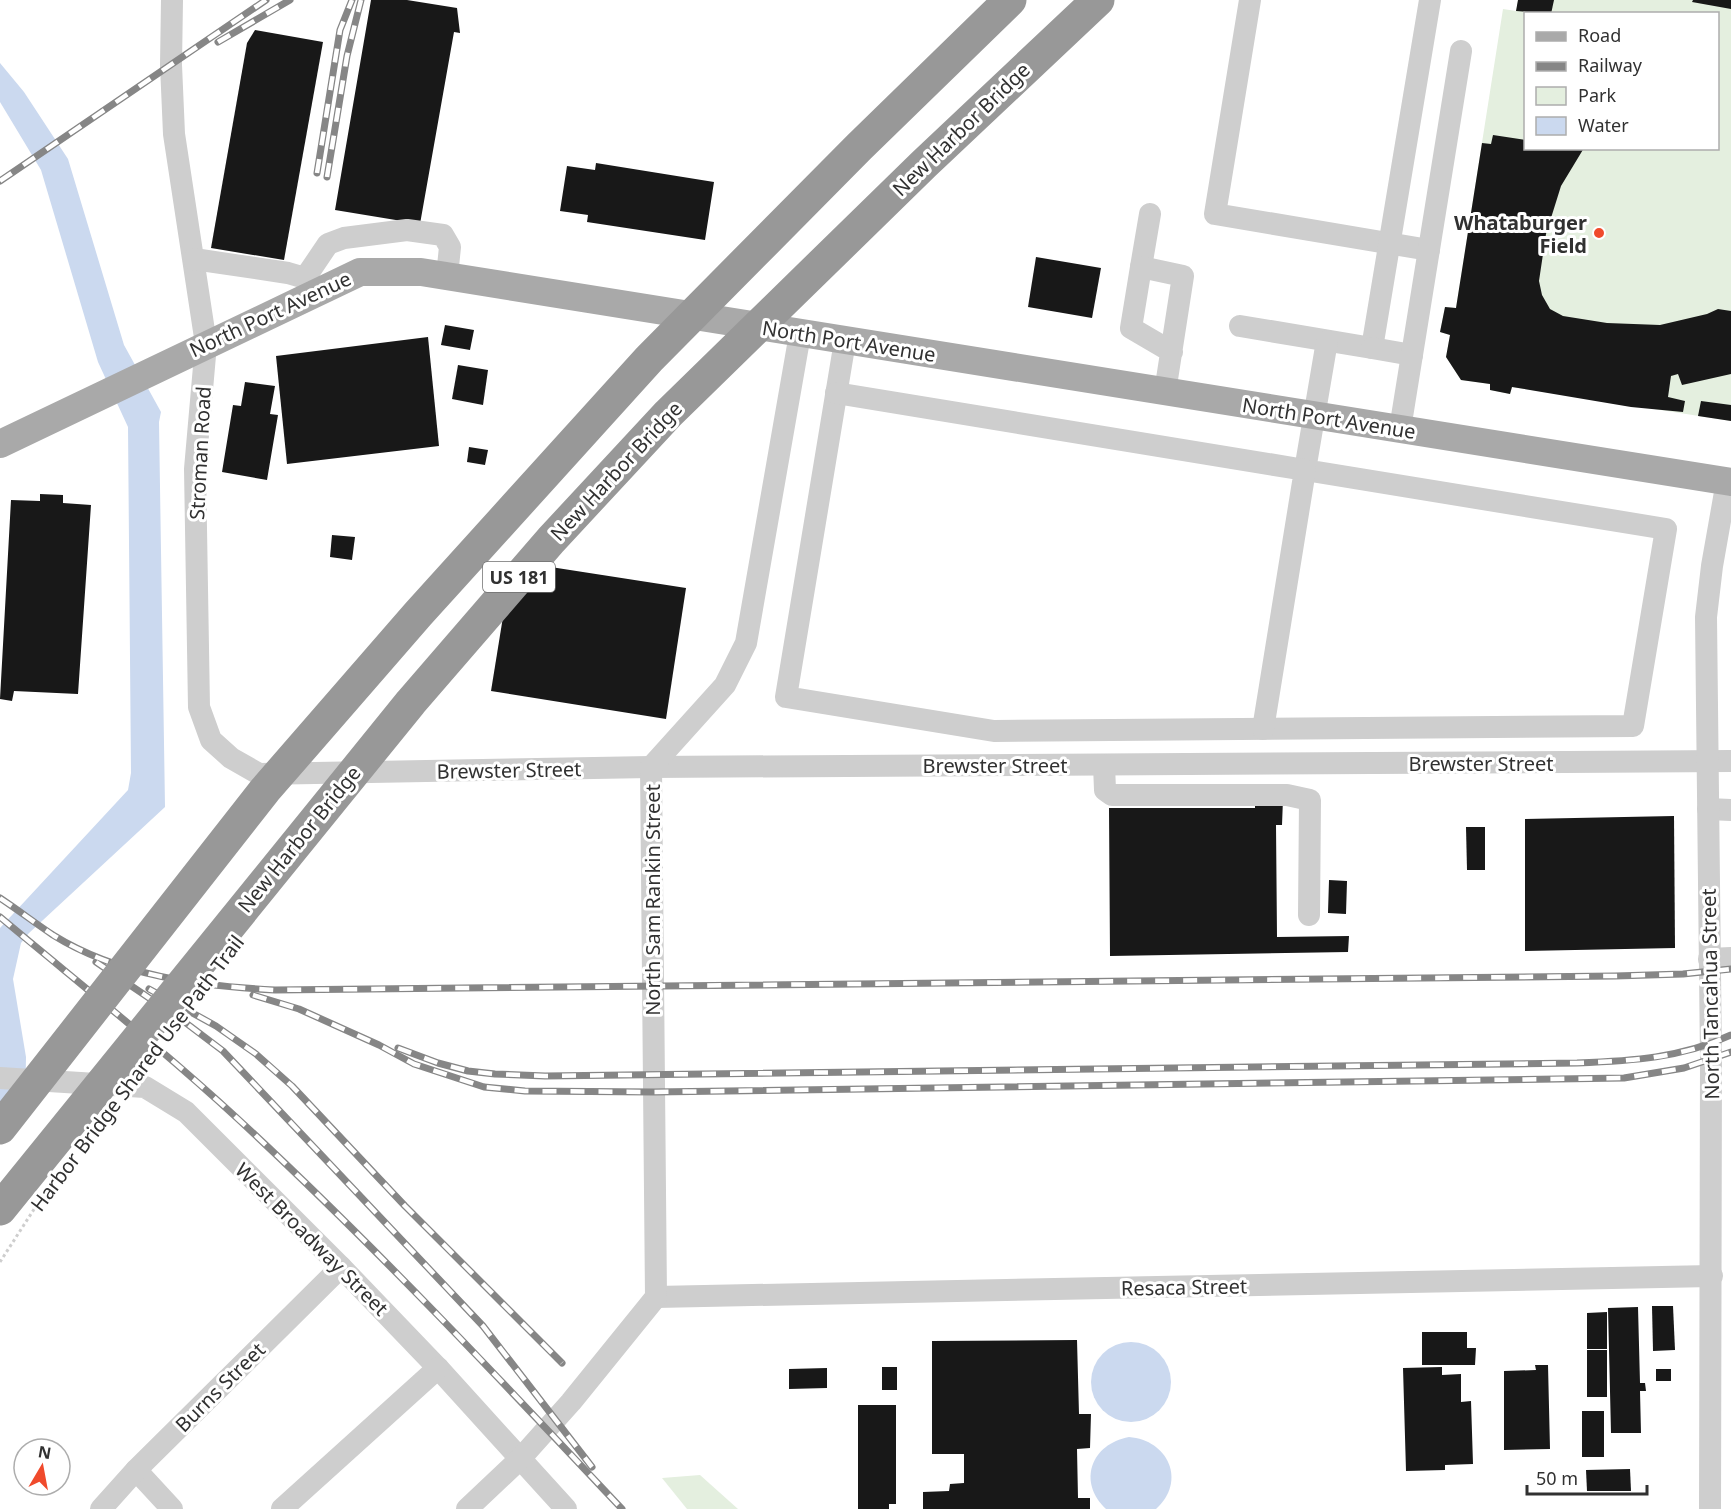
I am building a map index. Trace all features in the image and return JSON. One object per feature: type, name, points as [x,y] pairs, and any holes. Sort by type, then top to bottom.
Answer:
[{"type":"highway","name":"US 181","points":[[0,1128],[265,790],[418,614],[649,358],[859,147],[1010,0]]},
{"type":"highway","name":"New Harbor Bridge","points":[[0,1209],[411,702],[551,540],[668,414],[924,164],[1098,0]]},
{"type":"main road","name":"North Port Avenue","points":[[0,444],[206,344],[311,285],[360,272],[422,272],[1729,481]]},
{"type":"street","name":"Stroman Road","points":[[172,0],[171,64],[174,134],[206,344],[195,469],[199,707],[211,740],[231,758],[259,774]]},
{"type":"street","points":[[1250,0],[1215,214],[1429,250]]},
{"type":"street","points":[[1372,348],[1430,0]]},
{"type":"street","points":[[1400,429],[1461,51]]},
{"type":"street","points":[[1150,214],[1131,328],[1172,352]]},
{"type":"street","points":[[194,259],[288,273],[311,285],[328,244],[344,238],[406,230],[443,235],[450,247],[447,276]]},
{"type":"street","points":[[1141,267],[1183,276],[1165,392]]},
{"type":"street","points":[[1240,326],[1412,355]]},
{"type":"street","name":"North Sam Rankin Street","points":[[656,1297],[651,767],[725,685],[746,643],[800,334]]},
{"type":"street","points":[[1263,729],[1327,340]]},
{"type":"street","points":[[836,393],[1666,529],[1634,726],[994,731],[786,697],[836,393],[845,341]]},
{"type":"street","name":"North Tancahua Street","points":[[1710,1509],[1712,1276],[1720,958],[1708,809],[1706,617],[1712,566],[1729,481]]},
{"type":"street","name":"Brewster Street","points":[[259,774],[651,767],[1731,761]]},
{"type":"street","points":[[1104,765],[1106,790],[1112,795],[1287,795],[1310,800],[1309,915]]},
{"type":"street","points":[[1708,809],[1731,810]]},
{"type":"street","name":"West Broadway Street","points":[[0,1078],[145,1087],[186,1112],[438,1368],[566,1509]]},
{"type":"street","name":"Burns Street","points":[[100,1509],[136,1470],[341,1267]]},
{"type":"street","name":"Resaca Street","points":[[656,1297],[1712,1276]]},
{"type":"street","points":[[467,1509],[520,1459],[571,1402],[656,1297]]},
{"type":"street","points":[[282,1509],[438,1368]]},
{"type":"street","points":[[136,1470],[172,1509]]},
{"type":"path","name":"Harbor Bridge Shared Use Path Trail","points":[[0,1262],[42,1198]]},
{"type":"green space","name":"Whataburger Field","points":[[1518,0],[1731,0],[1731,421],[1512,387],[1510,394],[1490,390],[1490,384],[1461,380],[1446,357],[1450,335],[1440,332],[1445,307],[1456,308],[1503,9],[1516,11]]},
{"type":"green space","points":[[700,1475],[738,1509],[687,1509],[662,1478]]},
{"type":"water","points":[[0,63],[24,92],[68,159],[124,345],[161,412],[159,422],[165,807],[21,943],[13,979],[26,1057],[25,1107],[0,1141],[0,928],[128,790],[131,773],[128,427],[98,362],[41,170],[0,102]]},
{"type":"water","points":[[1131,1342],[1146,1345],[1159,1354],[1168,1367],[1171,1382],[1168,1397],[1159,1410],[1146,1419],[1131,1422],[1116,1419],[1103,1410],[1094,1397],[1091,1382],[1094,1367],[1103,1354],[1116,1345]]},
{"type":"water","points":[[1129,1437],[1143,1440],[1154,1446],[1169,1464],[1170,1486],[1165,1498],[1156,1509],[1106,1509],[1092,1487],[1092,1466],[1097,1456],[1105,1447]]},
{"type":"building","points":[[371,0],[407,0],[457,8],[460,33],[454,32],[420,224],[335,210]]},
{"type":"building","points":[[1518,0],[1554,0],[1551,12],[1516,11]]},
{"type":"building","points":[[1693,0],[1731,0],[1731,9],[1692,2]]},
{"type":"building","points":[[255,30],[323,42],[284,260],[211,248],[247,43]]},
{"type":"building","points":[[1493,135],[1524,140],[1524,150],[1583,150],[1561,186],[1546,234],[1539,281],[1542,295],[1550,309],[1563,316],[1607,323],[1660,325],[1707,314],[1718,309],[1731,311],[1731,374],[1682,385],[1678,374],[1671,376],[1668,397],[1685,401],[1683,412],[1631,407],[1512,387],[1510,394],[1490,390],[1490,384],[1461,380],[1446,357],[1450,335],[1440,332],[1445,307],[1456,308],[1482,143],[1491,144]]},
{"type":"building","points":[[596,163],[714,182],[705,240],[587,222],[588,215],[560,211],[567,166],[595,170]]},
{"type":"building","points":[[1036,257],[1101,268],[1092,318],[1028,307]]},
{"type":"building","points":[[445,325],[474,330],[470,350],[441,345]]},
{"type":"building","points":[[428,337],[439,446],[287,464],[276,356]]},
{"type":"building","points":[[458,365],[488,370],[483,405],[452,399]]},
{"type":"building","points":[[245,382],[275,386],[270,414],[278,415],[267,480],[222,472],[233,405],[241,406]]},
{"type":"building","points":[[1701,401],[1731,405],[1731,421],[1698,416]]},
{"type":"building","points":[[469,447],[488,450],[485,465],[467,462]]},
{"type":"building","points":[[40,494],[63,495],[63,503],[91,505],[78,694],[14,691],[12,701],[0,699],[11,500],[40,501]]},
{"type":"building","points":[[332,535],[355,537],[352,560],[330,557]]},
{"type":"building","points":[[512,561],[686,588],[666,719],[491,691]]},
{"type":"building","points":[[1255,799],[1283,799],[1282,825],[1276,825],[1277,937],[1349,936],[1348,952],[1110,956],[1109,808],[1255,808]]},
{"type":"building","points":[[1674,816],[1675,948],[1525,951],[1525,819]]},
{"type":"building","points":[[1466,827],[1485,827],[1485,870],[1467,870]]},
{"type":"building","points":[[1329,880],[1347,881],[1346,914],[1328,913]]},
{"type":"building","points":[[1652,1306],[1673,1306],[1675,1350],[1653,1351]]},
{"type":"building","points":[[1638,1307],[1640,1383],[1645,1383],[1646,1391],[1640,1391],[1641,1433],[1611,1433],[1608,1308]]},
{"type":"building","points":[[1607,1312],[1607,1349],[1587,1349],[1587,1313]]},
{"type":"building","points":[[1422,1332],[1467,1332],[1467,1348],[1476,1348],[1475,1365],[1422,1365]]},
{"type":"building","points":[[1077,1340],[1079,1414],[1091,1414],[1090,1448],[1077,1449],[1078,1498],[1090,1498],[1090,1509],[923,1509],[923,1492],[949,1491],[950,1484],[964,1483],[964,1454],[932,1454],[932,1341]]},
{"type":"building","points":[[1587,1350],[1607,1350],[1607,1397],[1587,1397]]},
{"type":"building","points":[[1535,1365],[1548,1365],[1550,1449],[1504,1450],[1504,1371],[1536,1370]]},
{"type":"building","points":[[882,1367],[897,1367],[897,1390],[882,1390]]},
{"type":"building","points":[[1442,1367],[1442,1375],[1461,1374],[1461,1402],[1471,1401],[1473,1464],[1445,1465],[1445,1470],[1406,1471],[1403,1368]]},
{"type":"building","points":[[827,1368],[827,1388],[789,1389],[789,1369]]},
{"type":"building","points":[[1656,1369],[1671,1369],[1671,1381],[1656,1381]]},
{"type":"building","points":[[858,1405],[896,1405],[896,1504],[889,1504],[889,1509],[858,1509]]},
{"type":"building","points":[[1582,1411],[1604,1411],[1604,1457],[1582,1457]]},
{"type":"building","points":[[1630,1469],[1631,1491],[1587,1491],[1586,1470]]},
{"type":"railway","points":[[0,181],[266,0]]},
{"type":"railway","points":[[218,42],[290,0]]},
{"type":"railway","points":[[317,173],[340,30],[352,0]]},
{"type":"railway","points":[[327,177],[347,56],[361,0]]},
{"type":"railway","points":[[0,898],[53,935],[105,960],[132,969],[189,982],[275,990],[1615,976],[1683,974],[1731,969]]},
{"type":"railway","points":[[0,917],[180,1067],[288,1166],[433,1311],[622,1509]]},
{"type":"railway","points":[[96,962],[223,1051],[483,1326],[592,1467]]},
{"type":"railway","points":[[149,989],[216,1026],[256,1054],[292,1086],[405,1206],[562,1363]]},
{"type":"railway","points":[[253,995],[299,1009],[379,1045],[414,1064],[484,1087],[525,1091],[654,1092],[1624,1078],[1684,1068],[1731,1052]]},
{"type":"railway","points":[[398,1048],[468,1071],[545,1076],[1577,1063],[1656,1057],[1694,1049],[1731,1035]]},
{"type":"place","name":"Whataburger Field","points":[[1599,233]]}]
